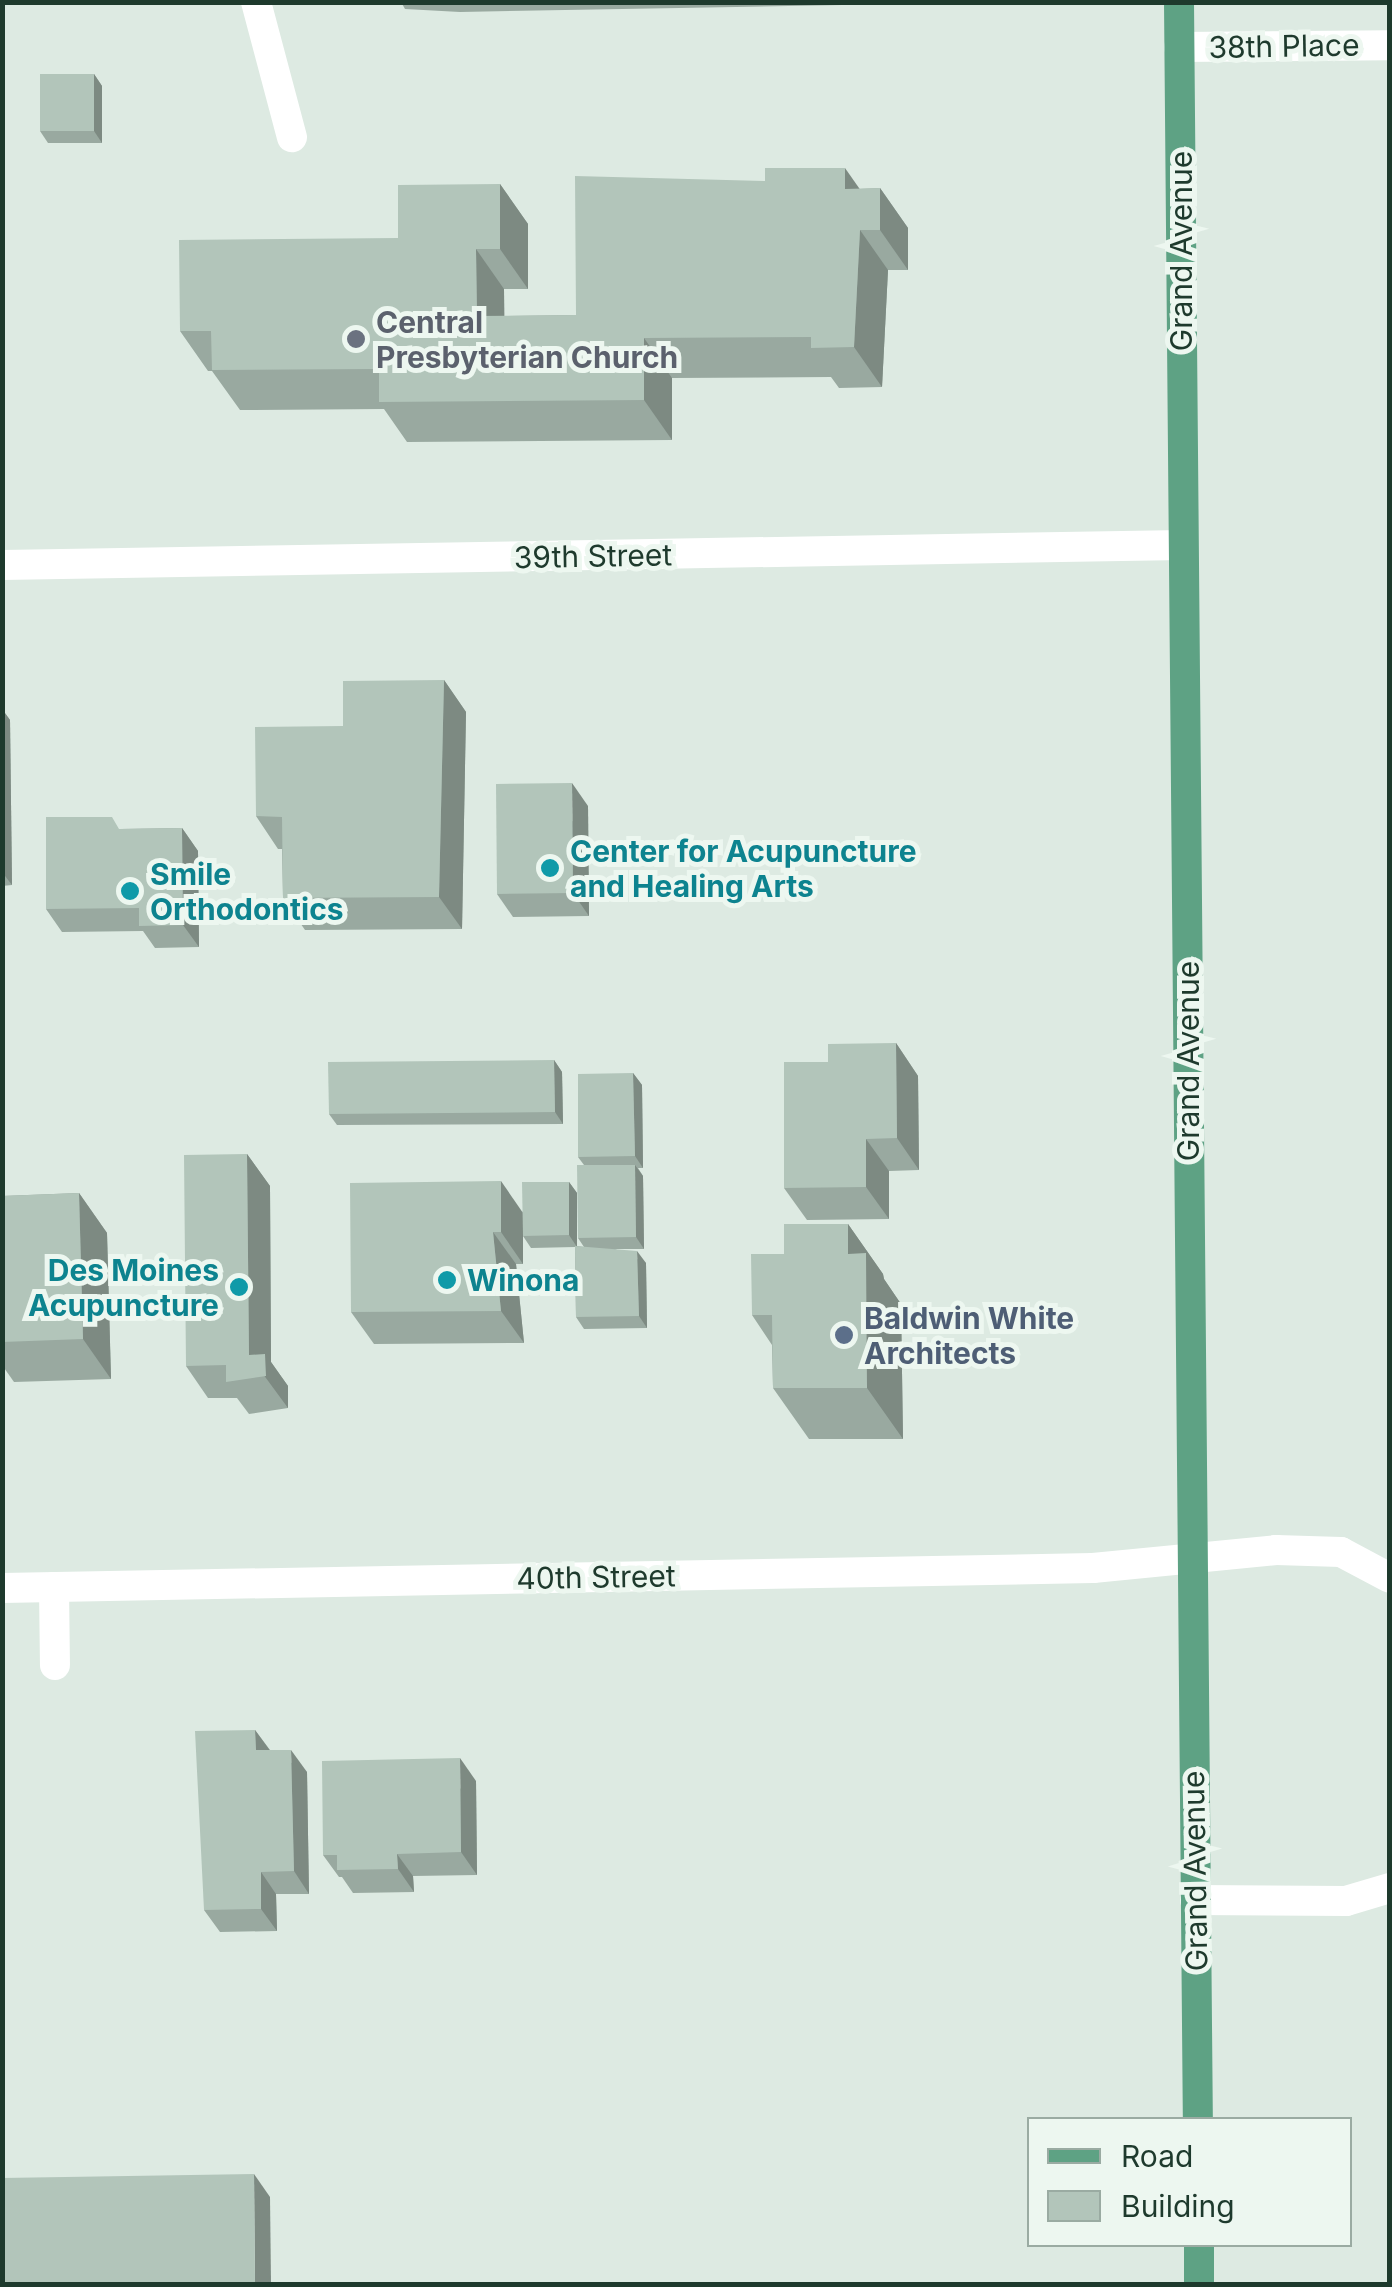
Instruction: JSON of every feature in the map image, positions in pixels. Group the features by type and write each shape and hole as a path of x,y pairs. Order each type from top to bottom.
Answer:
{"main road":[{"name":"Grand Avenue","path":"1179,2 1198,2117"},
{"path":"1198,2247 1199,2284"}],"street":[{"path":"256,2 292,137"},
{"name":"38th Place","path":"1179,47 1390,45"},
{"name":"39th Street","path":"2,565 1183,545"},
{"name":"40th Street","path":"2,1588 1390,1551"},
{"path":"1341,1552 1390,1578"},
{"path":"54,1587 55,1665"},
{"path":"1346,1901 1390,1888"},
{"path":"1195,1900 1390,1900"}],"building":[{"path":"40,74 94,74 94,131 40,131"},
{"name":"Central Presbyterian Church","path":"765,168 845,168 845,189 880,188 880,230 860,230 854,347 811,348 811,337 644,338 644,400 379,402 379,369 212,370 211,331 180,331 179,240 398,238 398,185 500,184 500,249 476,249 477,316 576,315 575,176 765,181"},
{"path":"444,680 439,897 283,898 282,817 256,816 255,727 343,726 343,681"},
{"name":"Center for Acupuncture and Healing Arts","path":"572,783 573,893 497,894 496,784"},
{"name":"Smile Orthodontics","path":"46,817 112,817 119,829 182,828 183,925 139,926 139,908 46,909"},
{"path":"896,1043 897,1138 866,1139 866,1187 784,1188 784,1062 828,1062 828,1044"},
{"path":"554,1060 555,1112 329,1114 328,1062"},
{"path":"633,1073 635,1156 578,1157 578,1074"},
{"path":"247,1154 249,1355 265,1354 266,1376 226,1382 226,1365 186,1366 184,1155"},
{"path":"577,1165 635,1165 636,1237 578,1238"},
{"name":"Winona","path":"501,1181 501,1232 493,1232 501,1311 351,1312 350,1183"},
{"path":"522,1182 569,1182 569,1235 523,1236"},
{"path":"79,1193 83,1339 2,1342 2,1196"},
{"path":"784,1224 848,1224 848,1254 866,1253 867,1388 773,1388 772,1315 752,1315 751,1254 784,1254"},
{"path":"575,1246 637,1251 639,1316 576,1317"},
{"path":"255,1730 256,1750 291,1750 294,1871 261,1872 261,1909 204,1910 195,1731"},
{"path":"460,1758 461,1852 397,1854 398,1869 337,1870 337,1855 323,1855 322,1761"},
{"path":"254,2174 255,2284 2,2284 2,2178"}],"place":[{"name":"Central Presbyterian Church","path":"356,339"},
{"name":"Center for Acupuncture and Healing Arts","path":"550,868"},
{"name":"Smile Orthodontics","path":"130,891"},
{"name":"Winona","path":"447,1280"},
{"name":"Des Moines Acupuncture","path":"239,1287"},
{"name":"Baldwin White Architects","path":"844,1335"}]}
